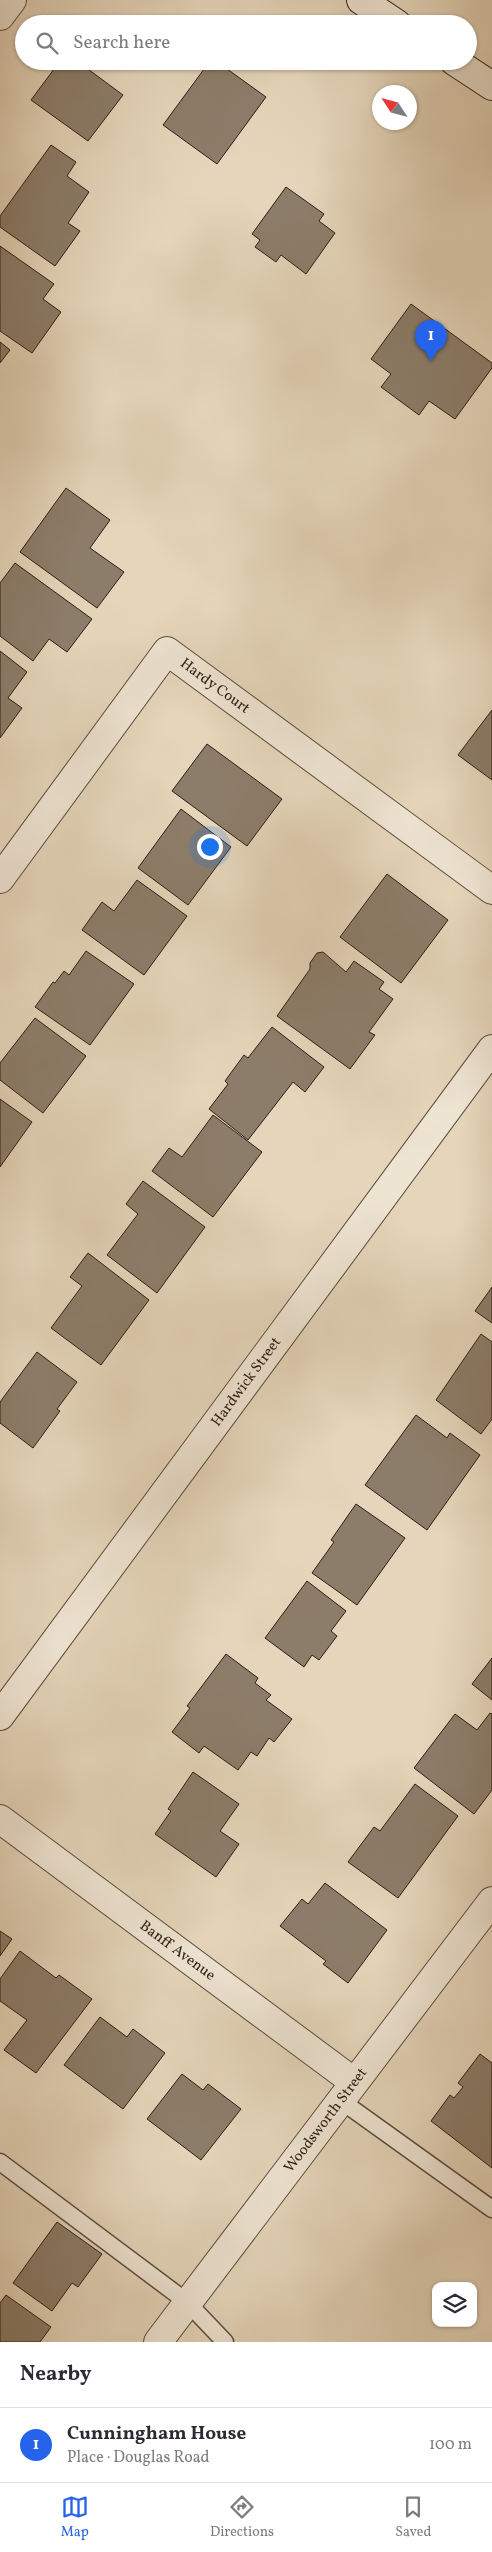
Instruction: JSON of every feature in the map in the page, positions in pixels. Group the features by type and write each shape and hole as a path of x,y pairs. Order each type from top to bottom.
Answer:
{"street":[{"path":"0,16 12,0"},
{"path":"361,0 384,15"},
{"path":"468,70 492,86"},
{"name":"Hardy Court","path":"0,879 168,651 492,890"},
{"name":"Hardwick Street","path":"0,1716 492,1048"},
{"name":"Banff Avenue","path":"0,1819 347,2091"},
{"name":"Woodsworth Street","path":"158,2342 492,1900"}],"lane":[{"path":"347,2091 492,2209"},
{"path":"0,2162 187,2302 225,2342"}],"building":[{"path":"53,70 89,70 123,95 88,141 31,100"},
{"path":"203,70 228,70 266,97 217,164 163,125"},
{"path":"51,145 76,162 67,176 89,192 68,223 80,231 55,266 0,227 0,216"},
{"path":"286,187 324,214 319,221 335,233 306,274 281,255 276,262 255,247 260,240 252,234"},
{"path":"0,246 54,284 43,299 61,312 32,353 0,331"},
{"path":"411,304 492,363 492,368 455,419 429,401 419,415 381,387 391,374 371,359"},
{"path":"0,342 10,350 0,363"},
{"path":"66,488 110,520 90,548 124,572 97,608 20,552"},
{"path":"15,563 92,619 67,652 49,639 33,661 0,636 0,583"},
{"path":"0,651 27,672 8,698 22,708 0,738"},
{"path":"492,710 492,780 458,755"},
{"path":"207,744 282,799 247,846 172,791"},
{"path":"181,809 231,847 188,905 138,868"},
{"path":"387,874 448,920 401,983 340,937"},
{"path":"137,880 187,916 144,975 82,930 102,902 114,911"},
{"path":"86,951 134,984 90,1045 35,1007 53,982 55,983 64,971 69,975"},
{"path":"323,952 346,972 354,961 384,982 379,989 393,999 369,1032 375,1035 350,1069 277,1016 310,969 310,963 317,953"},
{"path":"35,1018 86,1056 43,1113 0,1080 0,1063"},
{"path":"272,1027 324,1067 305,1092 293,1082 248,1140 209,1109 228,1084 225,1081 244,1055 248,1058"},
{"path":"0,1099 32,1122 0,1167"},
{"path":"213,1115 262,1152 213,1217 152,1171 169,1148 182,1157"},
{"path":"143,1181 205,1227 157,1293 107,1255 138,1214 126,1204"},
{"path":"88,1253 149,1300 101,1365 51,1328 82,1286 70,1277"},
{"path":"492,1287 492,1323 475,1311"},
{"path":"481,1334 492,1342 492,1419 481,1434 436,1400"},
{"path":"37,1352 77,1382 57,1409 60,1411 33,1448 0,1423 0,1402"},
{"path":"416,1415 447,1438 450,1433 480,1455 427,1530 365,1485"},
{"path":"356,1504 405,1538 357,1605 312,1573 334,1542 331,1540"},
{"path":"307,1581 346,1611 331,1631 337,1636 319,1660 312,1655 304,1667 265,1638"},
{"path":"226,1654 258,1678 255,1683 271,1695 266,1700 292,1719 274,1742 269,1738 257,1756 251,1752 238,1770 204,1746 199,1753 172,1732 190,1708 187,1706"},
{"path":"492,1658 492,1700 472,1684"},
{"path":"490,1713 492,1714 492,1790 474,1814 414,1768 455,1714 477,1730"},
{"path":"193,1772 239,1804 220,1831 239,1844 216,1877 155,1834 171,1811 168,1809"},
{"path":"415,1784 458,1816 398,1898 348,1862 374,1827 380,1831"},
{"path":"325,1883 387,1930 348,1983 323,1964 326,1961 280,1926 302,1899 308,1904"},
{"path":"0,1931 12,1939 0,1956"},
{"path":"20,1951 56,1978 59,1975 92,1999 36,2073 4,2050 27,2020 0,2001 0,1979"},
{"path":"100,2017 127,2037 133,2029 165,2053 123,2109 64,2065"},
{"path":"480,2054 492,2063 492,2168 431,2121 450,2095 454,2098 463,2087 458,2083"},
{"path":"182,2074 203,2090 208,2084 241,2109 201,2160 147,2119"},
{"path":"57,2222 102,2254 78,2287 72,2283 52,2311 13,2283"},
{"path":"6,2295 51,2327 40,2342 0,2342 0,2303"}],"place":[{"name":"Cunningham House","path":"431,361"}]}
